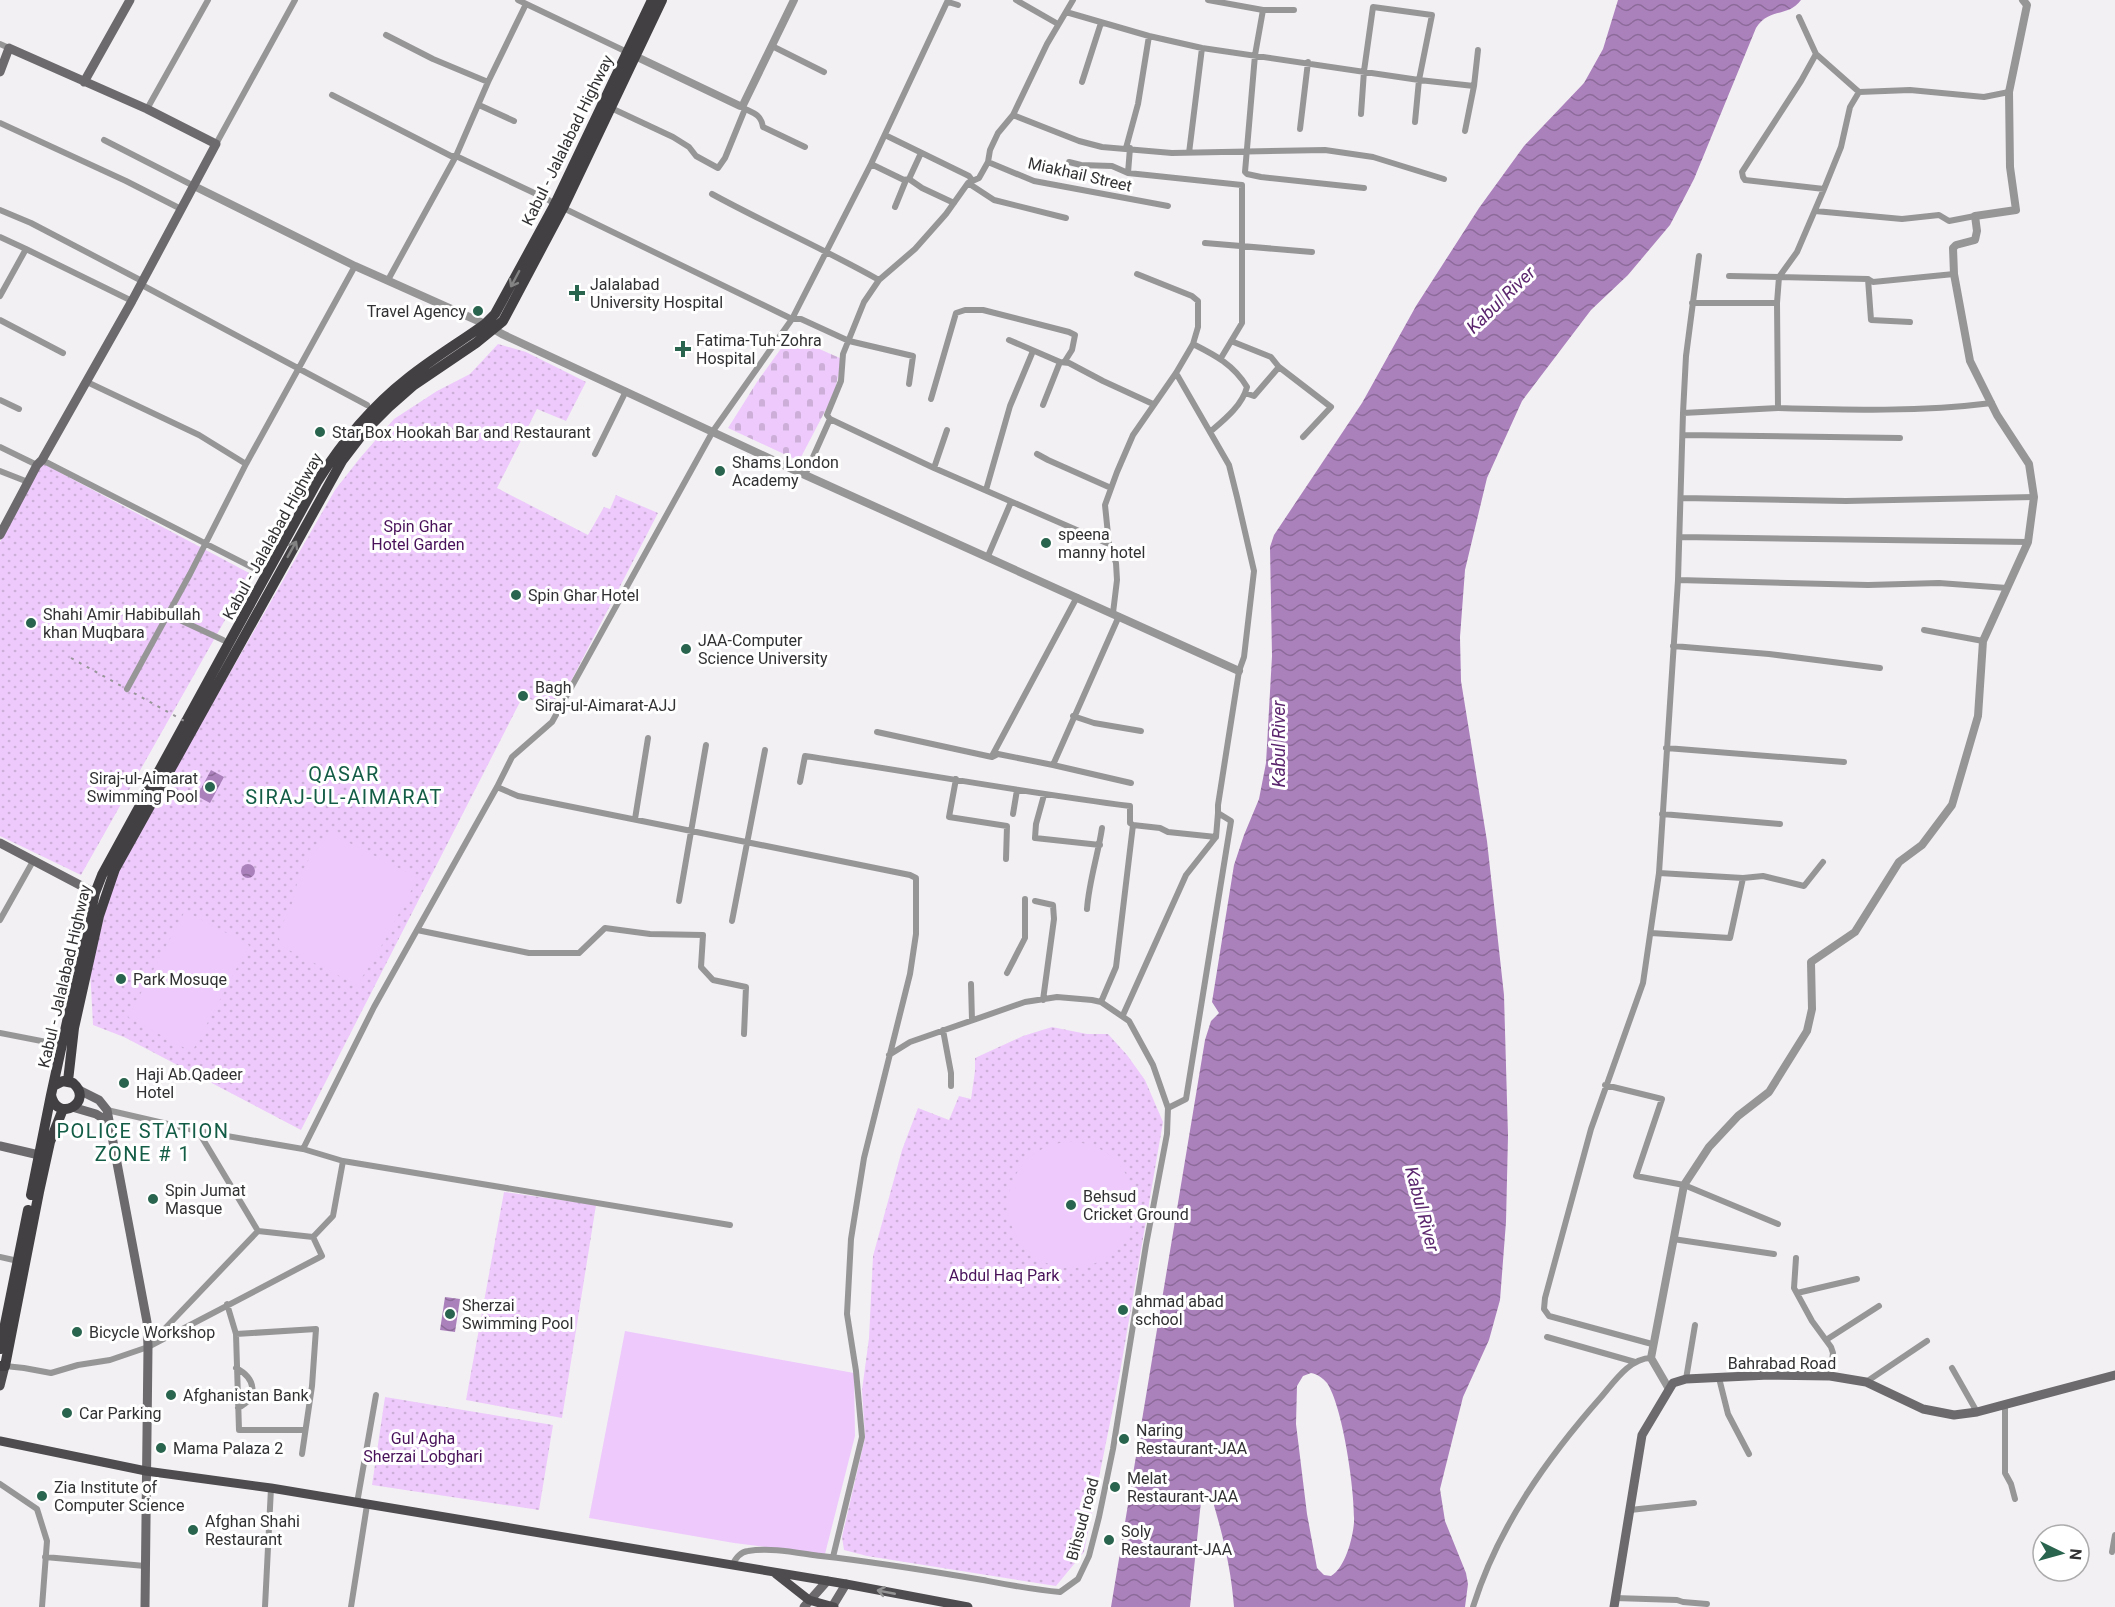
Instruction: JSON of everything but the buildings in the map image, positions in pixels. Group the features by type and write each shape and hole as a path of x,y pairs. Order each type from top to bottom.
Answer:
{"highway":[{"name":"Kabul - Jalalabad Highway","path":"559,206 611,108 652,0"},
{"name":"Kabul - Jalalabad Highway","path":"0,1349 62,1045 95,893 102,875 271,577 342,461 365,430 414,385 510,309 631,54 662,0"},
{"name":"Kabul - Jalalabad Highway","path":"68,1081 74,1028 108,885 271,577"},
{"path":"3,1362 50,1142 68,1108 79,1100 77,1086 68,1081 58,1082 53,1090 55,1104 68,1108"}],"main road":[{"path":"84,82 130,0"},
{"path":"0,72 4,49 147,110 216,144 132,301 0,535"},
{"path":"0,843 95,893"},
{"path":"79,1090 99,1100 107,1110 147,1322 145,1607"},
{"path":"68,1108 96,1114 109,1122"},
{"path":"0,1146 39,1155"},
{"path":"0,1386 3,1362"},
{"name":"Bahrabad Road","path":"1614,1603 1642,1435 1673,1383 1686,1379 1769,1375 1830,1376 1866,1382 1923,1409 1954,1415 1977,1412 2115,1375"},
{"path":"0,1441 146,1471 271,1488 846,1584 922,1603 968,1607"},
{"path":"774,1573 806,1603 832,1607 846,1584"},
{"path":"806,1603 827,1581"}],"street":[{"path":"147,110 208,0"},
{"path":"216,144 295,0"},
{"path":"518,0 756,113 763,127 806,147"},
{"path":"611,108 673,137 689,147 696,156 718,168 725,158 742,108 794,0"},
{"path":"1016,0 1058,24"},
{"path":"1073,0 1058,24 1013,115 998,133 990,150 988,162 979,178 970,182 915,249 879,280 864,302 843,354 841,381 827,415 830,419 934,468 1109,544"},
{"path":"1208,0 1263,10 1294,10"},
{"path":"1815,211 1902,219 1939,215 1948,220 2016,210 2010,168 2009,92 2027,5 2024,0"},
{"path":"303,1149 374,1007 512,757 552,722 713,431 792,319 871,164 948,1 958,5"},
{"path":"388,280 456,156 488,82 526,4"},
{"path":"1361,114 1364,71 1373,7 1427,13 1432,15 1419,80 1415,122"},
{"path":"1263,10 1256,55 1245,172 1364,188"},
{"path":"1066,12 1149,36 1202,48 1474,86"},
{"path":"1799,17 1816,54 1859,92 1910,90 1984,97 2009,92"},
{"path":"1082,82 1101,23"},
{"path":"386,34 433,59 488,82"},
{"path":"1128,173 1128,148 1149,36"},
{"path":"772,46 824,72"},
{"path":"1189,153 1202,48"},
{"path":"1465,130 1474,86 1478,50"},
{"path":"1816,54 1742,172 1745,180 1824,189"},
{"path":"1300,129 1308,63"},
{"path":"1778,408 1777,303 1779,277 1797,252 1815,211 1841,147 1850,107 1859,92"},
{"path":"332,95 451,156 456,156 547,199 792,319 801,319 849,340 913,356 909,384"},
{"path":"478,105 514,121"},
{"path":"1013,115 1079,141 1102,147 1172,153 1325,150 1374,157 1443,179"},
{"path":"0,123 182,209"},
{"path":"885,135 969,176 970,182 994,200 1066,218"},
{"path":"104,140 355,266 490,326 502,334 805,475 1239,671"},
{"path":"895,207 921,153"},
{"name":"Miakhail Street","path":"988,162 1034,181 1168,206"},
{"path":"1069,162 1112,166 1128,173 1242,185 1242,323 1221,358"},
{"path":"871,164 954,203"},
{"path":"712,194 769,225 831,253 879,280"},
{"path":"0,210 31,222 367,405"},
{"path":"1669,1389 1651,1358 1652,1344 1660,1314 1684,1185 1709,1147 1737,1116 1768,1092 1807,1031 1812,1008 1811,963 1855,932 1899,862 1922,845 1952,805 1978,716 1983,641 2028,542 2034,497 2029,464 1997,415 1970,360 1954,274 1954,246 1975,240 1977,231 1975,216"},
{"path":"0,237 132,301"},
{"path":"1205,243 1312,252"},
{"path":"0,296 26,249"},
{"path":"1652,1344 1549,1316 1544,1309 1545,1298 1591,1129 1643,983 1659,873 1678,580 1686,356 1699,256"},
{"path":"127,689 246,464 355,266"},
{"path":"1053,765 1116,615 1116,563 1109,544 1105,505 1133,435 1176,373 1193,344 1198,327 1198,301 1192,296 1137,274"},
{"path":"1729,276 1868,279 1873,282 1954,274"},
{"path":"1868,279 1871,320 1910,322"},
{"path":"1692,303 1777,303"},
{"path":"931,399 957,313 965,310 983,310 1075,335 1072,350 1062,362 1043,405"},
{"path":"0,320 63,353"},
{"path":"1009,340 1153,404"},
{"path":"1231,341 1271,357 1279,367 1331,407 1303,437"},
{"path":"1193,344 1221,358 1241,377 1247,387 1230,415 1210,432"},
{"path":"986,490 1010,406 1033,351"},
{"path":"1245,393 1254,396 1279,367"},
{"path":"1123,1016 1186,875 1216,837 1218,805 1239,671 1244,657 1254,571 1229,465 1176,373"},
{"path":"87,382 199,435 246,464"},
{"path":"595,454 626,391"},
{"path":"0,400 19,409"},
{"path":"1683,413 1778,408 1956,408 1992,403"},
{"path":"805,475 830,419"},
{"path":"934,468 947,430"},
{"path":"1684,435 1900,438"},
{"path":"0,447 40,462 271,577"},
{"path":"1037,454 1111,488"},
{"path":"0,471 28,482"},
{"path":"1682,498 1846,501 2034,497"},
{"path":"988,556 1011,502"},
{"path":"1680,537 2028,542"},
{"path":"1678,580 1868,585 1939,583 2007,588"},
{"path":"992,757 1077,597"},
{"path":"167,614 223,640"},
{"path":"1924,630 1983,641"},
{"path":"1673,646 1769,654 1880,668"},
{"path":"1073,716 1094,723 1141,731"},
{"path":"878,732 992,757 998,754 1053,765 1131,783"},
{"path":"635,819 648,738"},
{"path":"679,901 706,745"},
{"path":"1666,748 1844,762"},
{"path":"732,921 765,750"},
{"path":"800,782 805,756 1044,795 1130,806 1130,824 1133,825 1116,967 1101,1002"},
{"path":"956,779 949,817 1007,826 1006,859"},
{"path":"497,787 518,796 916,878 916,934 910,974 864,1158 851,1239 848,1314 862,1437 833,1557"},
{"path":"1013,814 1017,789"},
{"path":"1044,795 1036,824 1035,838 1100,844"},
{"path":"889,1055 910,1042 1025,1002 1057,997 1101,1002 1129,1021 1153,1065 1168,1108 1186,1099 1231,821 1218,813"},
{"path":"1662,814 1780,824"},
{"path":"1133,825 1160,828 1168,832 1216,837"},
{"path":"1087,909 1089,884 1102,828"},
{"path":"0,920 32,861"},
{"path":"1659,873 1743,878 1763,876 1804,886 1822,862"},
{"path":"1650,933 1730,939 1743,878"},
{"path":"1008,973 1025,938 1025,899"},
{"path":"1035,901 1053,905 1054,919 1043,1000"},
{"path":"417,930 530,953 579,953 605,928 650,934 703,935 701,967 713,980 746,987 744,1034"},
{"path":"971,984 972,1020"},
{"path":"943,1030 951,1073 951,1086"},
{"path":"0,1033 62,1045"},
{"path":"1605,1085 1662,1099 1636,1176 1684,1185 1778,1224"},
{"name":"Bihsud road","path":"731,1566 740,1554 747,1551 771,1551 833,1557 1060,1592 1078,1579 1089,1556 1113,1449 1146,1245 1167,1134 1168,1108"},
{"path":"107,1110 198,1131 303,1149 343,1161 730,1225"},
{"path":"198,1131 258,1231"},
{"path":"312,1237 333,1216 343,1161"},
{"path":"148,1347 258,1231"},
{"path":"258,1231 312,1237"},
{"path":"3,1362 51,1373 78,1365 110,1360 148,1347 226,1304 322,1256 312,1237"},
{"path":"1673,1239 1774,1254"},
{"path":"0,1257 18,1261"},
{"path":"1796,1258 1794,1288 1831,1347 1833,1353 1830,1376"},
{"path":"1797,1293 1857,1279"},
{"path":"226,1304 236,1334 239,1430 305,1430"},
{"path":"1826,1340 1879,1306"},
{"path":"1686,1379 1695,1325"},
{"path":"236,1334 316,1329 312,1386 302,1454"},
{"path":"1547,1337 1635,1362"},
{"path":"1866,1382 1927,1341"},
{"path":"1473,1607 1495,1550 1528,1490 1572,1430 1623,1373 1635,1362 1651,1358"},
{"path":"236,1368 250,1378 252,1386 249,1400 238,1408"},
{"path":"1952,1368 1977,1412"},
{"path":"1719,1378 1728,1414 1749,1454"},
{"path":"351,1607 376,1395"},
{"path":"2005,1404 2005,1473 2015,1499"},
{"path":"0,1484 37,1509 47,1541 42,1607"},
{"path":"265,1607 271,1488"},
{"path":"1630,1510 1694,1503"},
{"path":"2112,1552 2115,1535"},
{"path":"45,1557 145,1566"},
{"path":"1614,1603 1677,1600 1707,1604"}],"green space":[{"path":"790,336 842,359 834,394 799,461 728,428"},
{"name":"Spin Ghar Hotel Garden","path":"498,344 526,352 586,382 566,421 537,409 497,488 588,535 604,507 610,509 616,495 658,513 556,710 523,696 301,1130 124,1037 93,1025 90,968 100,926 121,866 335,490 394,419 437,391 470,374"},
{"path":"42,463 251,574 81,875 0,836 0,542"},
{"path":"330,833 418,878 377,954 357,985 281,946 278,934 293,901 298,879 309,859"},
{"path":"185,911 249,945 192,1052 128,1017"},
{"name":"Abdul Haq Park","path":"1052,1027 1087,1034 1108,1034 1145,1080 1163,1122 1119,1378 1084,1552 1056,1586 867,1556 844,1550 842,1537 865,1438 862,1390 869,1338 873,1256 902,1150 918,1108 949,1120 959,1096 971,1099 975,1058 1023,1036"},
{"name":"Behsud Cricket Ground","path":"1071,1142 1095,1147 1116,1160 1129,1181 1134,1205 1129,1229 1116,1250 1095,1263 1071,1268 1047,1263 1026,1250 1013,1229 1008,1205 1013,1181 1026,1160 1047,1147"},
{"path":"504,1192 596,1205 562,1418 466,1400"},
{"path":"625,1331 854,1373 855,1436 825,1554 734,1543 589,1518"},
{"name":"Gul Agha Sherzai Lobghari","path":"385,1397 553,1425 539,1510 372,1485"}],"water":[{"name":"Kabul River","path":"1618,0 1801,0 1790,9 1767,17 1756,28 1694,179 1670,225 1628,275 1591,310 1522,401 1487,478 1465,570 1460,637 1461,681 1487,841 1504,995 1508,1136 1506,1222 1500,1300 1489,1340 1463,1397 1440,1489 1445,1521 1466,1573 1468,1584 1465,1607 1234,1607 1231,1578 1222,1535 1210,1492 1205,1489 1202,1492 1190,1607 1111,1607 1205,1040 1211,1021 1219,1013 1212,1002 1234,865 1259,799 1266,763 1272,656 1270,547 1274,535 1362,403 1416,306 1479,208 1524,146 1584,83 1603,49","holes":["1311,1373 1320,1376 1327,1383 1333,1395 1347,1450 1354,1508 1350,1544 1344,1560 1331,1576 1324,1575 1317,1568 1307,1514 1296,1424 1297,1386 1303,1376"]},
{"name":"Siraj-ul-Aimarat Swimming Pool","path":"211,770 224,777 210,803 197,796"},
{"path":"248,864 253,866 255,871 253,876 248,878 243,876 241,871 243,866"},
{"name":"Sherzai Swimming Pool","path":"445,1297 460,1299 455,1332 440,1330"}],"railway":[{"path":"71,658 186,722"}],"place":[{"name":"Jalalabad University Hospital","path":"577,293"},
{"name":"Travel Agency","path":"478,311"},
{"name":"Fatima-Tuh-Zohra Hospital","path":"683,349"},
{"name":"Star Box Hookah Bar and Restaurant","path":"320,432"},
{"name":"Shams London Academy","path":"720,471"},
{"name":"speena manny hotel","path":"1046,543"},
{"name":"Spin Ghar Hotel","path":"516,595"},
{"name":"Shahi Amir Habibullah khan Muqbara","path":"31,623"},
{"name":"JAA-Computer Science University","path":"686,649"},
{"name":"Bagh Siraj-ul-Aimarat-AJJ","path":"523,696"},
{"name":"Siraj-ul-Aimarat Swimming Pool","path":"210,787"},
{"name":"Park Mosuqe","path":"121,979"},
{"name":"Haji Ab.Qadeer Hotel","path":"124,1083"},
{"name":"Spin Jumat Masque","path":"153,1199"},
{"name":"Behsud Cricket Ground","path":"1071,1205"},
{"name":"ahmad abad school","path":"1123,1310"},
{"name":"Sherzai Swimming Pool","path":"450,1314"},
{"name":"Bicycle Workshop","path":"77,1332"},
{"name":"Afghanistan Bank","path":"171,1395"},
{"name":"Car Parking","path":"67,1413"},
{"name":"Naring Restaurant-JAA","path":"1124,1439"},
{"name":"Mama Palaza 2","path":"161,1448"},
{"name":"Melat Restaurant-JAA","path":"1115,1487"},
{"name":"Zia Institute of Computer Science","path":"42,1496"},
{"name":"Afghan Shahi Restaurant","path":"193,1530"},
{"name":"Soly Restaurant-JAA","path":"1109,1540"}],"district":[{"name":"QASAR SIRAJ-UL-AIMARAT","path":"344,786"},
{"name":"POLICE STATION ZONE # 1","path":"143,1142"}]}
